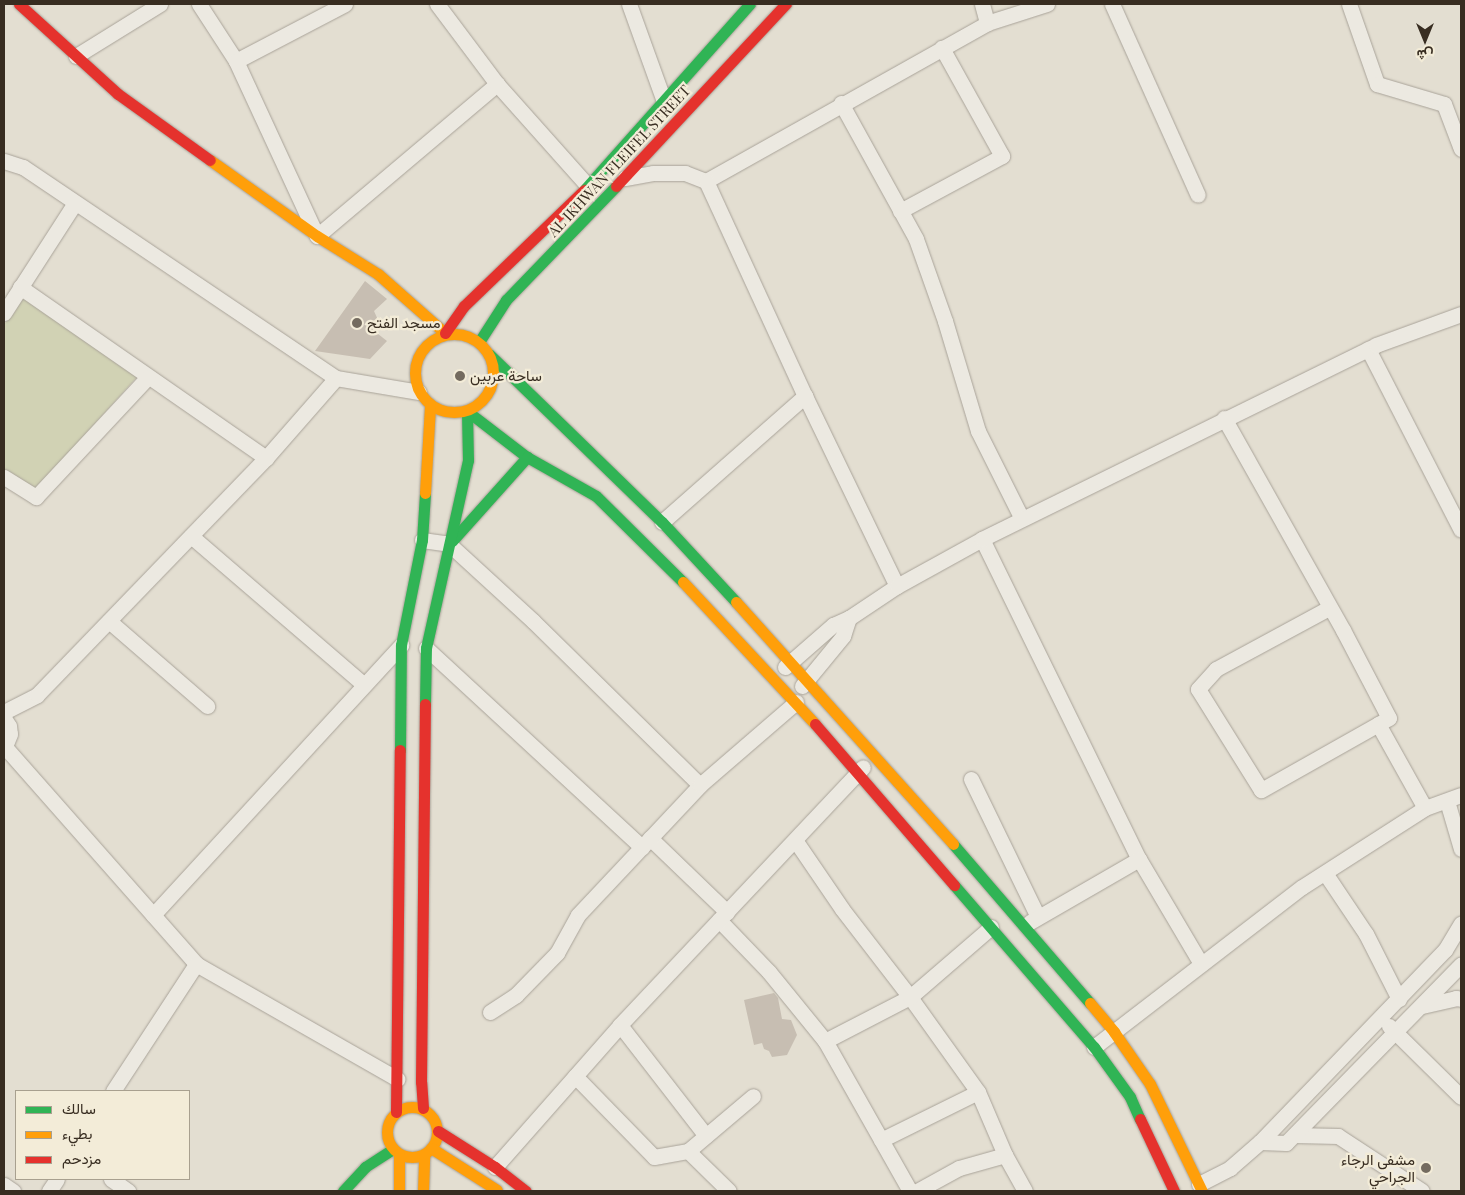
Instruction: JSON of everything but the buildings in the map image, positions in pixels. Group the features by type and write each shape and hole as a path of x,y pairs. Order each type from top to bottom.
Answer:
{"main road":[{"path":"20,4 118,94 317,236 378,274 445,333"},
{"name":"AL IKHWAN FLEIFEL STREET","path":"445,333 464,306 588,186 750,4"},
{"name":"AL IKHWAN FLEIFEL STREET","path":"479,342 506,300 624,178 786,4"},
{"path":"489,354 494,370 492,385 485,399 467,411 454,413 441,411 430,405 419,392 414,377 416,362 422,350 433,340 445,333 462,334 479,342 489,354 662,522 791,661 1024,925 1114,1032 1150,1084 1200,1188"},
{"path":"399,1191 396,1152 389,1142 387,1126 396,1112 398,1079 400,645 422,540 430,405"},
{"path":"467,411 527,457 596,496 683,582 793,699 1094,1047 1130,1097 1174,1191"},
{"path":"423,1108 421,1082 426,648 468,460 467,411"},
{"path":"449,544 527,457"},
{"path":"396,1112 414,1106 423,1108 430,1114 438,1131 495,1168 526,1191"},
{"path":"423,1191 428,1151 436,1140 438,1131"},
{"path":"343,1191 365,1168 396,1152 415,1157 428,1151"},
{"path":"428,1151 499,1191"}],"street":[{"path":"76,56 160,4"},
{"path":"199,4 236,61 317,236 497,84"},
{"path":"236,61 345,4"},
{"path":"437,4 497,84 588,186"},
{"path":"629,4 664,101"},
{"path":"982,4 987,23"},
{"path":"706,181 841,103 987,23 1047,4"},
{"path":"1112,4 1198,195"},
{"path":"1349,4 1377,84 1444,104 1461,150"},
{"path":"900,210 1002,156 942,48"},
{"path":"841,103 919,248 945,321 978,431 1022,519"},
{"path":"4,160 23,167 336,378 419,392"},
{"path":"624,178 653,173 686,172 706,181 805,396 897,586"},
{"path":"4,313 75,203"},
{"path":"20,287 266,458"},
{"path":"772,678 833,625 849,618 897,586 982,539 1224,418 1368,349 1461,314"},
{"path":"1368,349 1461,530"},
{"path":"4,477 36,497 148,377"},
{"path":"4,712 37,695 266,458 336,378"},
{"path":"662,522 805,396"},
{"path":"1224,418 1330,608 1389,718 1261,790 1198,689 1216,669 1330,608"},
{"path":"191,536 364,685"},
{"path":"982,539 1139,858 1201,964"},
{"path":"422,540 449,544 533,621 700,785"},
{"path":"490,1012 516,996 557,953 578,916 700,785 793,699 843,636 849,618"},
{"path":"109,621 206,706"},
{"path":"154,915 400,645"},
{"path":"426,648 646,843 723,916 825,1041 910,1191"},
{"path":"4,718 9,726 10,734 5,748 196,964 398,1079"},
{"path":"1378,724 1426,808"},
{"path":"495,1168 620,1025 874,756"},
{"path":"972,779 1038,918"},
{"path":"1094,1047 1201,964 1325,873 1426,808 1454,798 1461,849"},
{"path":"795,840 842,909 910,997 978,1092 1005,1155 1025,1191"},
{"path":"1024,925 1139,858"},
{"path":"1325,873 1366,934 1399,999"},
{"path":"1200,1188 1230,1168 1260,1142 1445,950 1461,923"},
{"path":"825,1041 910,997 991,927"},
{"path":"114,1090 196,964"},
{"path":"1260,1142 1286,1143 1461,964"},
{"path":"1422,1006 1456,998 1461,999"},
{"path":"1381,1018 1461,1097"},
{"path":"620,1025 706,1136"},
{"path":"575,1076 654,1156 688,1151 753,1096"},
{"path":"881,1140 978,1092"},
{"path":"1295,1135 1338,1136 1422,1191"},
{"path":"688,1151 729,1191"},
{"path":"917,1191 959,1168 1005,1155"},
{"path":"49,1191 56,1180"},
{"path":"112,1180 128,1191"},
{"path":"4,1185 13,1191"}],"green space":[{"path":"22,297 137,377 35,490 4,471 4,325"}],"traffic: fast":[{"path":"584,190 750,4"},
{"path":"479,342 506,300 616,186"},
{"path":"489,354 662,522 736,602"},
{"path":"467,411 527,457 596,496 683,582"},
{"path":"425,704 426,648 468,460 467,411"},
{"path":"452,541 527,457"},
{"path":"400,750 401,645 422,540 425,493"},
{"path":"953,844 1090,1003"},
{"path":"954,885 1094,1047 1130,1097 1140,1119"},
{"path":"343,1191 365,1167 393,1149"}],"traffic: slow":[{"path":"210,160 317,236 378,274 445,333"},
{"path":"446,334 462,334 476,340 487,351 493,365 493,373 493,381 487,395 476,406 462,412 446,412 432,406 421,395 415,381 415,365 421,351 432,340 446,334"},
{"path":"425,493 430,405"},
{"path":"683,582 815,724"},
{"path":"736,602 953,844"},
{"path":"1090,1003 1114,1032 1150,1084 1202,1191"},
{"path":"407,1107 417,1107 430,1114 437,1127 437,1132 437,1137 430,1150 417,1157 407,1157 398,1153 391,1146 387,1137 387,1127 391,1118 398,1111 407,1107"},
{"path":"431,1148 497,1190"},
{"path":"399,1154 399,1191"},
{"path":"423,1191 424,1154"}],"traffic: jam":[{"path":"19,4 118,94 210,160"},
{"path":"616,186 786,4"},
{"path":"445,333 464,306 584,190"},
{"path":"423,1108 421,1082 425,704"},
{"path":"815,724 954,885"},
{"path":"396,1112 400,750"},
{"path":"1140,1119 1174,1191"},
{"path":"438,1131 495,1167 526,1191"}],"place":[{"name":"مسجد الفتح","path":"357,323"},
{"name":"ساحة عربين","path":"460,376"},
{"name":"مشفى الرجاء الجراحي","path":"1426,1168"}]}
